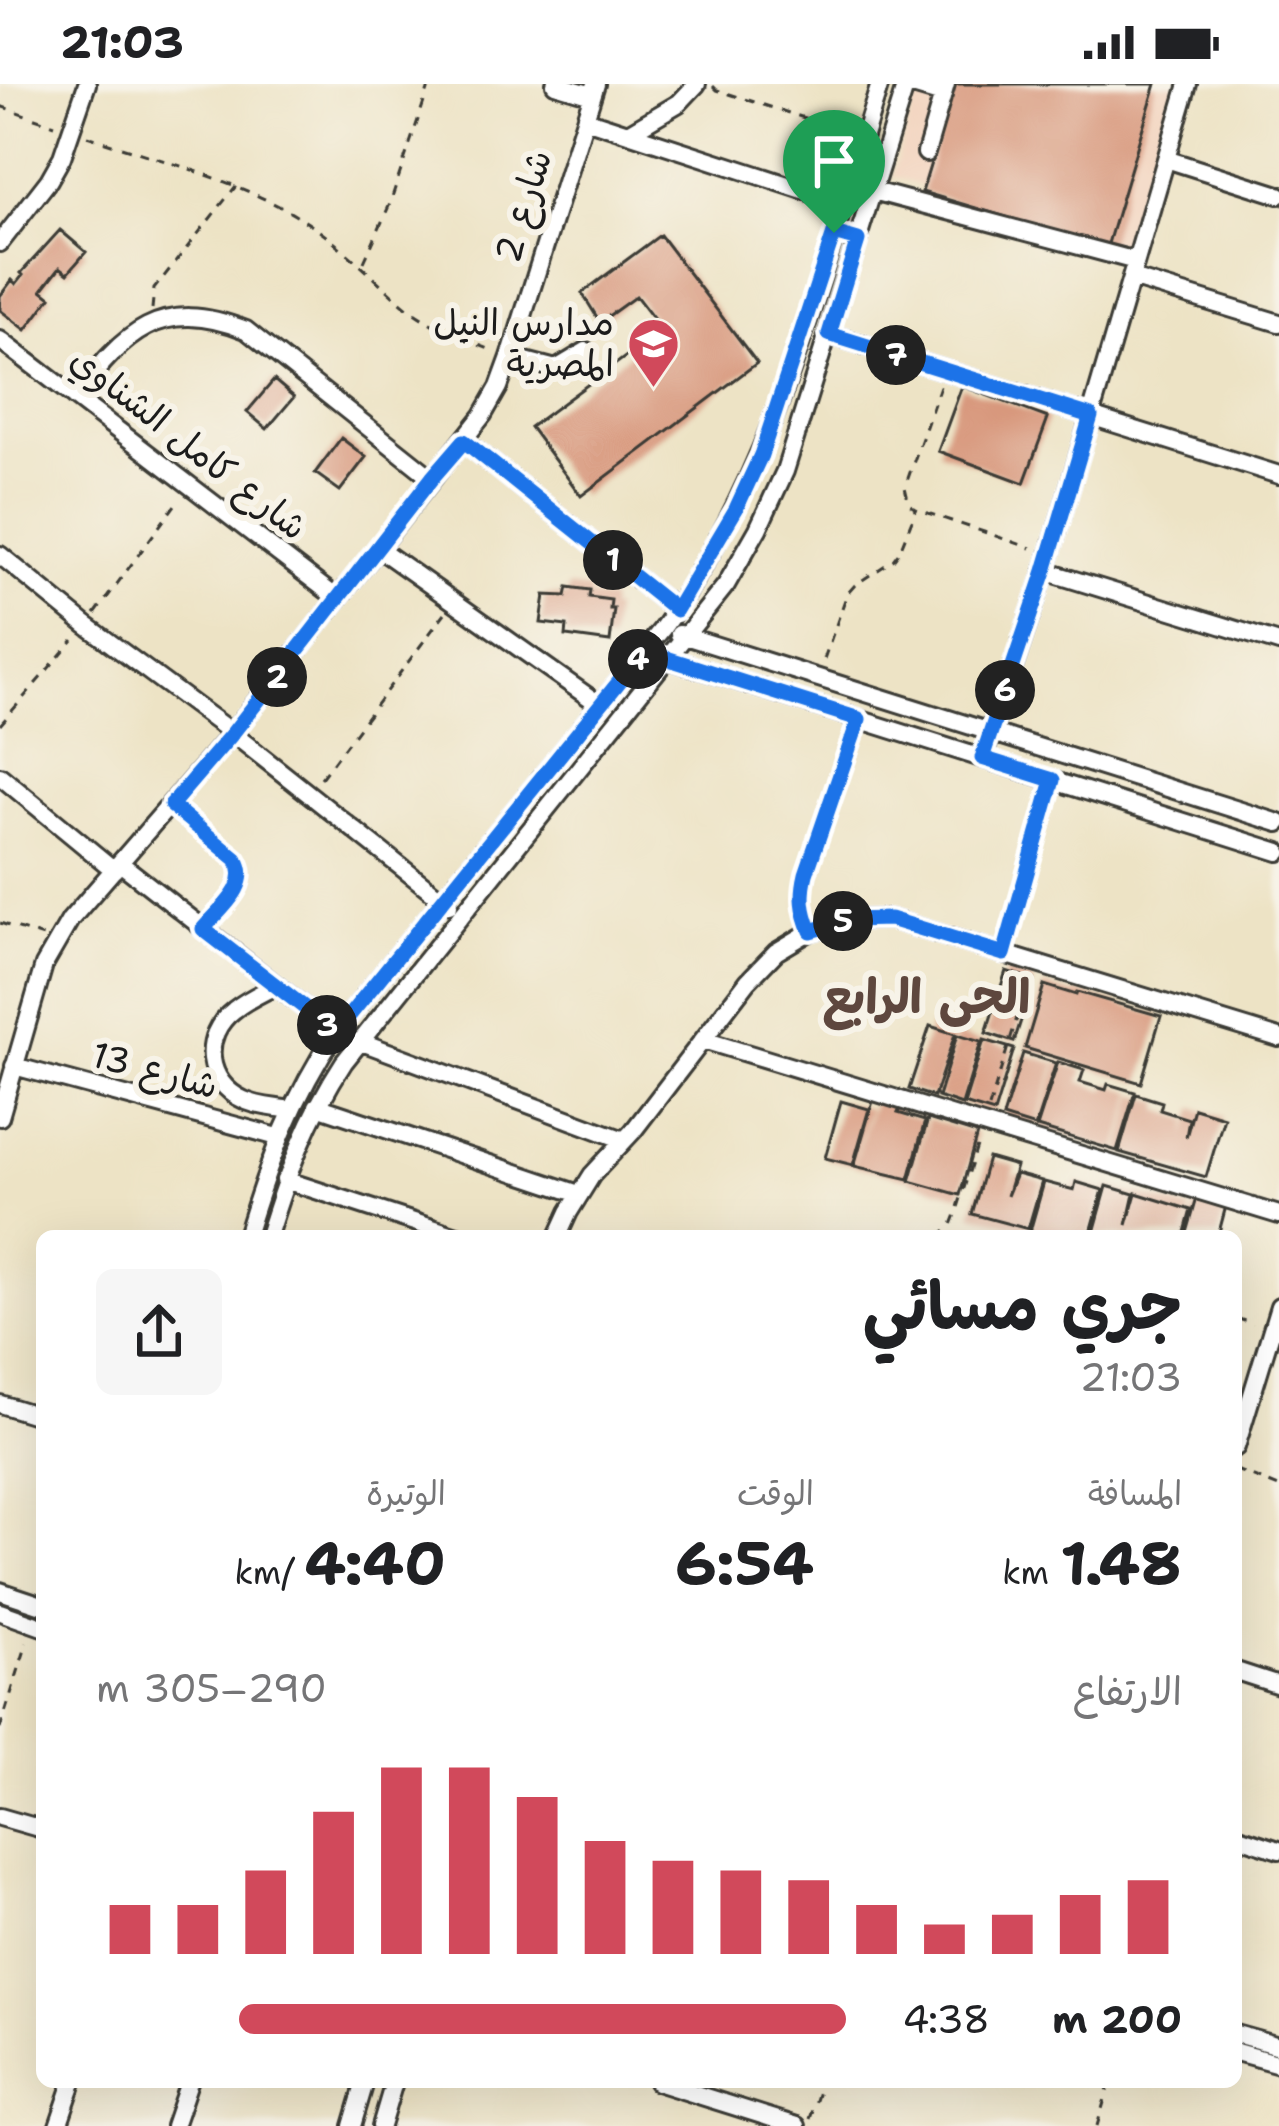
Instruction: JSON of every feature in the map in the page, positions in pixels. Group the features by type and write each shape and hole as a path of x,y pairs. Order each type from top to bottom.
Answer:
{"street":[{"path":"0,243 49,180 87,84"},
{"path":"555,84 594,90"},
{"path":"628,133 679,103 697,84"},
{"path":"248,1230 290,1110 336,1032 662,629 736,509 761,455 880,84"},
{"path":"270,1230 317,1106 359,1041 726,585 758,530 785,471 906,84 945,89 926,153"},
{"path":"982,758 1047,563 1188,84"},
{"name":"شارع 2","path":"0,1117 35,990 70,920 232,734 464,441 499,387 594,90"},
{"path":"585,119 843,203"},
{"path":"1166,159 1279,195"},
{"path":"873,190 1134,269 1279,323"},
{"path":"834,233 858,240"},
{"path":"74,397 131,334 187,316 217,319 245,330 432,478"},
{"path":"829,334 1279,475"},
{"name":"شارع كامل الشناوي","path":"0,340 338,599"},
{"path":"510,357 556,369 586,351"},
{"path":"464,441 676,610"},
{"path":"377,548 601,705"},
{"path":"0,555 462,916"},
{"path":"1047,563 1279,643"},
{"path":"662,629 1279,823"},
{"path":"644,651 1279,852"},
{"path":"0,776 336,1032"},
{"path":"566,1230 592,1174 748,981 776,952 811,931 849,920 890,919 1279,1038"},
{"path":"275,986 231,1012 214,1034 211,1062 223,1087 247,1102 290,1110"},
{"path":"703,1040 1279,1215"},
{"path":"359,1041 624,1140"},
{"name":"شارع 13","path":"14,1066 278,1138"},
{"path":"317,1106 579,1194"},
{"path":"262,1185 284,1185 437,1230"},
{"path":"1242,1430 1270,1360 1279,1306"},
{"path":"0,1404 36,1415"},
{"path":"0,1591 36,1603"},
{"path":"0,1612 36,1624"},
{"path":"1242,1673 1279,1685"},
{"path":"0,1816 36,1827"},
{"path":"1242,1838 1279,1850"},
{"path":"1242,2036 1279,2046"},
{"path":"1242,2053 1279,2064"},
{"path":"58,2126 71,2088"},
{"path":"175,2126 187,2088"},
{"path":"352,2126 366,2088"},
{"path":"380,2126 392,2088"},
{"path":"673,2088 756,2120 797,2126"}],"path":[{"path":"363,264 389,206 430,84"},
{"path":"712,84 717,90 863,137"},
{"path":"0,106 236,186 303,220 363,264 431,324 510,357"},
{"path":"157,322 154,289 236,186"},
{"path":"946,370 905,487 909,504 1047,563"},
{"path":"0,725 86,625 190,486"},
{"path":"818,678 847,593 893,560 916,509"},
{"path":"309,795 453,602"},
{"path":"811,931 803,913 806,874 859,719"},
{"path":"1004,954 1053,780"},
{"path":"171,805 241,867 239,887 203,929"},
{"path":"0,923 56,942"},
{"path":"946,1230 952,1225 1034,963"},
{"path":"1242,1320 1272,1330"},
{"path":"1242,1472 1279,1486"},
{"path":"0,1729 36,1630"},
{"path":"808,2126 820,2088"},
{"path":"1097,2126 1108,2088"}],"shaded area":[{"path":"920,84 1178,84 1129,254 892,176"}],"building":[{"path":"955,84 1156,84 1107,247 922,192"},
{"path":"60,230 86,252 68,273 60,267 42,290 51,297 26,330 0,310 0,296 12,280 16,284"},
{"name":"مدارس النيل المصرية","path":"660,235 757,363 581,496 530,427 662,330 636,296 600,322 582,293"},
{"path":"274,380 294,397 267,429 247,412"},
{"path":"962,386 1048,418 1024,483 938,451"},
{"path":"341,438 366,457 340,491 315,473"},
{"path":"568,587 611,600 610,642 566,636 567,626 541,623 545,595 566,596"},
{"path":"1006,971 1034,980 1014,1042 986,1033"},
{"path":"1044,985 1161,1016 1141,1083 1025,1048"},
{"path":"930,1026 955,1034 934,1097 909,1089"},
{"path":"957,1035 981,1042 962,1105 938,1097"},
{"path":"984,1040 1014,1049 994,1113 964,1104"},
{"path":"1023,1053 1056,1063 1035,1127 1003,1117"},
{"path":"1058,1062 1084,1070 1080,1082 1135,1092 1117,1151 1037,1127"},
{"path":"1136,1094 1162,1102 1160,1110 1189,1119 1186,1137 1194,1108 1224,1117 1206,1177 1119,1152"},
{"path":"841,1101 869,1109 853,1165 825,1158"},
{"path":"873,1101 925,1121 909,1179 854,1166"},
{"path":"928,1119 977,1134 960,1195 910,1181"},
{"path":"988,1158 1016,1166 1007,1196 1016,1174 1042,1181 1028,1229 972,1214"},
{"path":"1044,1182 1074,1190 1076,1182 1103,1190 1092,1230 1030,1230"},
{"path":"1107,1186 1134,1194 1127,1225 1136,1193 1191,1210 1186,1230 1095,1230"},
{"path":"1197,1198 1226,1206 1220,1230 1188,1230"}],"place":[{"name":"مدارس النيل المصرية","path":"653,389"}],"district":[{"name":"الحى الرابع","path":"926,996"}],"route":[{"path":"834,233 858,240 829,334 1091,416 982,758 1053,780 1004,954 890,919 849,920 811,931 803,913 806,874 859,719 644,651 336,1032 203,929 239,887 241,867 171,805 464,441 676,610 708,561 761,455 834,233"}]}
